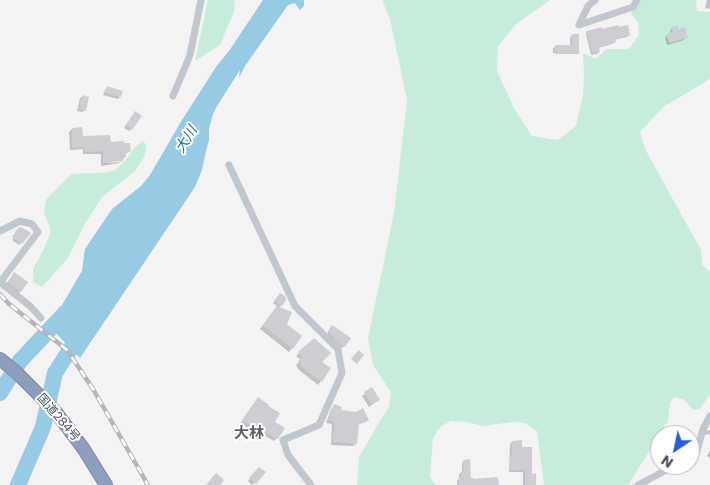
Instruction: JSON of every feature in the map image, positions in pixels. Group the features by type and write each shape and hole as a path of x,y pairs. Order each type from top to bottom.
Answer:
{"highway":[{"name":"国道284号","path":"0,359 16,372 54,411 83,448 106,485"}],"street":[{"path":"173,96 190,55 201,0"},
{"path":"595,0 588,6 579,25 633,6 637,0"},
{"path":"229,165 295,306 338,349 342,374 319,425 283,440 288,455 310,485"},
{"path":"0,231 20,222 32,224 38,232 4,276 1,284 30,306 41,318"},
{"path":"700,440 710,416"},
{"path":"638,485 657,475"}],"lane":[{"path":"702,433 710,432"}],"green space":[{"path":"208,0 234,0 235,9 220,45 195,61"},
{"path":"382,0 550,0 516,24 498,46 497,71 515,110 532,136 558,140 576,126 583,95 583,53 596,59 606,49 629,49 639,35 638,22 631,14 638,0 696,0 697,11 710,12 710,79 663,107 640,132 645,149 701,250 702,265 710,272 710,394 700,409 693,410 683,399 674,397 670,403 668,421 666,425 650,425 650,450 628,485 544,485 537,431 525,423 513,422 482,426 467,422 451,421 441,426 433,438 430,477 435,485 357,485 359,457 389,407 391,392 373,365 368,338 394,213 407,100 390,19"},
{"path":"143,141 147,146 144,157 135,171 102,197 85,224 68,258 42,287 33,282 33,269 51,231 44,212 46,200 71,174 114,171 125,161 135,147"}],"water":[{"path":"263,0 304,0 304,6 300,10 295,3 288,5 245,66 239,78 240,70 217,106 209,129 209,140 202,170 195,187 80,358 45,322 51,321 59,310 82,271 85,249 112,209 141,186 150,175 216,67"}],"building":[{"path":"619,25 619,27 628,25 630,35 615,39 616,42 599,47 600,52 593,54 586,31"},
{"path":"678,25 679,29 685,27 688,38 669,43 666,34 672,32 671,27"},
{"path":"572,34 579,34 579,54 555,54 555,45 572,45"},
{"path":"107,86 123,91 121,97 105,93"},
{"path":"82,95 89,97 86,111 79,109"},
{"path":"135,111 142,116 132,130 126,125"},
{"path":"82,127 83,136 110,135 111,142 124,141 123,143 130,143 131,151 126,151 126,157 123,157 123,161 103,163 103,151 85,152 85,147 72,148 72,128"},
{"path":"21,227 31,233 22,244 13,238 18,228"},
{"path":"14,272 28,282 21,292 8,282"},
{"path":"280,293 285,296 286,300 282,306 274,301"},
{"path":"277,306 292,312 287,324 302,336 293,349 263,325"},
{"path":"332,325 351,338 345,347 328,331"},
{"path":"314,338 331,353 322,362 331,368 322,382 301,366 298,361 303,357 298,352"},
{"path":"359,350 364,355 357,364 351,359"},
{"path":"372,387 380,400 371,405 364,392"},
{"path":"258,397 280,413 275,422 285,428 278,439 242,420"},
{"path":"334,404 342,407 341,410 356,412 363,408 369,420 359,423 357,444 333,442 334,421 328,420"},
{"path":"522,440 522,447 532,447 532,474 536,473 536,485 525,485 525,470 510,470 512,441"},
{"path":"470,459 471,478 498,477 499,485 459,485 461,471 464,471 463,460"},
{"path":"259,467 266,472 256,484 249,478"},
{"path":"216,473 224,480 220,485 206,485"}],"waterway":[{"name":"大川","path":"0,393 20,361 66,312"},
{"name":"大川","path":"18,485 43,427 55,373 82,331"}],"railway":[{"path":"0,294 9,304 67,350 93,389 148,485"}],"district":[{"name":"大林","path":"249,434"}]}
